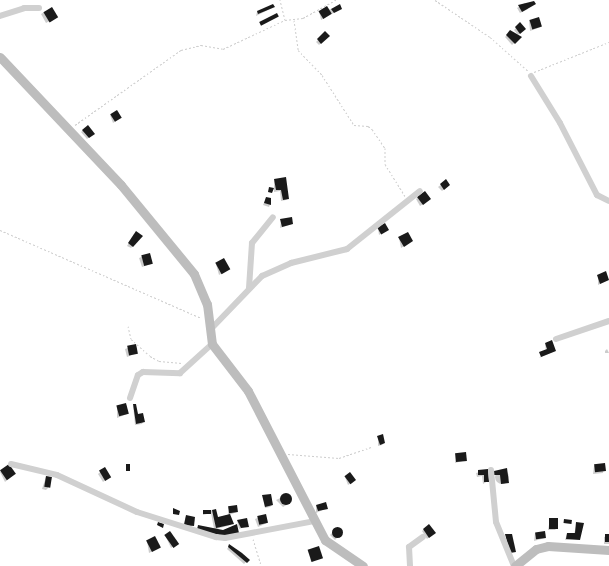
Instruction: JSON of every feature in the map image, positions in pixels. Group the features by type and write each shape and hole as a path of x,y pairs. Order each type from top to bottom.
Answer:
{"street":[{"path":"0,16 20,9 39,8"},
{"path":"0,57 70,129 194,274 207,304 212,344 248,391 325,540 363,566"},
{"path":"531,76 560,122 597,195 609,201"},
{"path":"209,326 249,288 277,268 347,249 408,199 420,191"},
{"path":"249,288 252,243 273,217"},
{"path":"556,339 609,321"},
{"path":"130,398 133,384 143,372 180,373 192,364 212,344"},
{"path":"11,464 57,475 116,504 182,528 225,538 315,521"},
{"path":"491,470 496,522 515,566 536,549 548,546 609,550"},
{"path":"410,566 409,547 423,537"}],"path":[{"path":"280,0 285,20"},
{"path":"70,129 182,50 201,45 223,49 285,20 294,20 336,0"},
{"path":"435,0 490,37 516,58 531,76 536,69 609,42"},
{"path":"294,20 298,50 322,75 354,125 368,126 372,129 385,148 385,164 408,199"},
{"path":"0,230 209,326"},
{"path":"128,326 131,339 159,361 192,364"},
{"path":"283,458 296,453 339,458 370,447"},
{"path":"251,533 261,566"}],"building":[{"path":"534,1 536,4 522,12 518,5"},
{"path":"273,4 275,7 258,14 257,11"},
{"path":"340,4 342,9 334,13 331,9"},
{"path":"327,6 332,14 323,19 319,11"},
{"path":"52,7 58,17 50,22 43,12"},
{"path":"277,13 279,17 261,26 259,22"},
{"path":"539,17 542,27 532,29 529,20"},
{"path":"520,22 526,29 520,34 515,27"},
{"path":"510,30 522,37 515,44 506,35"},
{"path":"325,31 330,36 321,44 317,39"},
{"path":"117,110 122,118 115,122 110,114"},
{"path":"88,125 95,134 89,138 82,130"},
{"path":"286,177 289,199 283,200 281,190 276,190 274,179"},
{"path":"446,179 450,185 444,190 440,184"},
{"path":"269,187 274,188 272,193 268,192"},
{"path":"425,191 431,199 423,205 417,197"},
{"path":"266,197 271,198 271,205 264,203"},
{"path":"292,217 293,224 282,227 280,219"},
{"path":"385,223 389,230 381,234 377,227"},
{"path":"136,231 143,236 133,247 128,243"},
{"path":"408,232 413,241 404,247 398,237"},
{"path":"150,253 153,264 144,266 141,255"},
{"path":"224,258 230,269 222,274 215,263"},
{"path":"606,271 609,280 600,284 597,275"},
{"path":"552,340 556,351 541,357 539,352 547,349 545,343"},
{"path":"136,344 138,354 129,356 127,346"},
{"path":"126,403 129,414 119,416 116,406"},
{"path":"133,404 136,404 138,414 143,413 145,422 136,424"},
{"path":"383,434 385,443 380,445 377,436"},
{"path":"466,452 467,461 456,462 455,453"},
{"path":"605,463 606,471 595,472 594,464"},
{"path":"9,464 16,474 7,480 0,470"},
{"path":"126,464 130,464 130,471 126,471"},
{"path":"105,467 111,477 105,481 99,471"},
{"path":"507,468 509,483 501,484 500,475 494,475 494,471"},
{"path":"488,469 489,482 484,482 484,475 478,475 478,470"},
{"path":"350,472 356,480 350,484 344,476"},
{"path":"46,476 52,477 50,488 44,487"},
{"path":"284,493 288,493 292,499 288,505 284,505 280,501 280,497"},
{"path":"271,494 273,505 265,507 262,495"},
{"path":"326,502 328,509 318,511 316,505"},
{"path":"237,505 238,512 229,513 228,506"},
{"path":"173,508 180,511 179,515 173,514"},
{"path":"216,509 218,517 230,514 234,524 216,528 212,510"},
{"path":"203,510 211,510 211,514 203,514"},
{"path":"266,514 268,523 259,525 257,516"},
{"path":"186,515 195,517 194,526 184,525"},
{"path":"247,518 249,527 241,528 237,520"},
{"path":"549,518 558,518 558,529 549,529"},
{"path":"564,519 572,520 571,524 564,523"},
{"path":"158,522 164,524 163,528 157,525"},
{"path":"576,522 584,523 580,540 566,539 567,533 575,533"},
{"path":"237,524 239,533 224,536 197,530 198,525 223,530"},
{"path":"429,524 436,533 429,538 423,529"},
{"path":"335,527 339,527 341,528 341,536 335,537 332,534 332,530"},
{"path":"170,531 179,544 173,548 164,535"},
{"path":"545,531 546,538 536,539 535,532"},
{"path":"505,534 512,534 516,552 510,553"},
{"path":"605,534 609,534 609,542 605,542"},
{"path":"155,536 161,548 152,552 146,541"},
{"path":"229,544 250,560 247,563 228,547"},
{"path":"319,546 323,558 312,562 308,550"}]}
